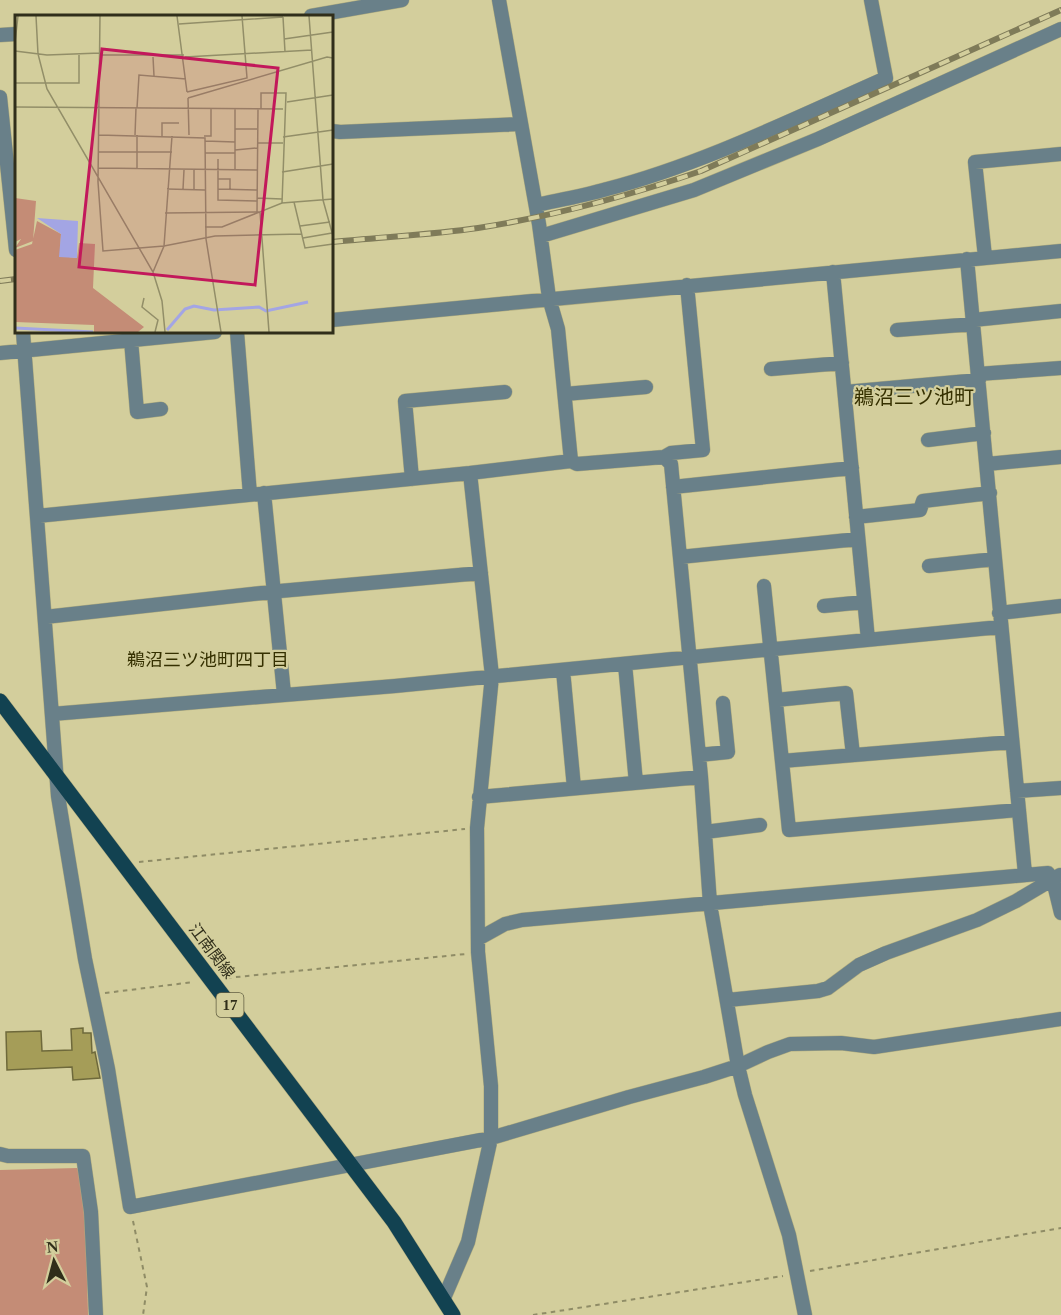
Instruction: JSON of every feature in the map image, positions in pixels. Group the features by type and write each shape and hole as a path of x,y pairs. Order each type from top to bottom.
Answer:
{"main road":[{"name":"江南関線","path":"0,700 394,1222 453,1315"}],"street":[{"path":"316,15 402,0"},
{"path":"499,0 536,205 549,298 558,329 571,461"},
{"path":"536,205 607,189 666,171 741,142 886,78 871,0"},
{"path":"541,236 704,186 818,139 1061,28"},
{"path":"0,35 15,34"},
{"path":"0,97 15,240"},
{"path":"333,131 521,124"},
{"path":"985,257 975,162 1061,154"},
{"path":"333,320 1061,251"},
{"path":"967,259 1025,874"},
{"path":"833,272 868,640"},
{"path":"37,516 571,461 577,464 664,457 671,453 703,450 687,285"},
{"path":"897,330 1061,311"},
{"path":"23,333 58,796 92,996 108,1069 130,1207 492,1138 738,1066 790,1044 841,1043 874,1047 1061,1019"},
{"path":"0,353 204,333"},
{"path":"237,333 257,494 274,592 284,694"},
{"path":"131,340 137,412 161,409"},
{"path":"771,369 842,363"},
{"path":"844,392 1061,368"},
{"path":"565,394 646,387"},
{"path":"412,479 405,401 505,392"},
{"path":"928,440 984,433"},
{"path":"664,457 671,464 701,777 710,904 738,1066 798,1273 805,1315"},
{"path":"987,464 1061,457"},
{"path":"673,487 852,468"},
{"path":"444,1298 468,1242 492,1138 491,1086 478,946 477,828 478,797 492,676 470,473"},
{"path":"856,517 921,510 923,501 990,493"},
{"path":"680,558 858,539"},
{"path":"929,566 995,559"},
{"path":"45,617 274,592 481,573"},
{"path":"764,586 789,830 1018,810"},
{"path":"824,606 864,602"},
{"path":"52,714 563,670 868,640 1000,620 1061,606"},
{"path":"625,664 636,783"},
{"path":"563,670 574,788"},
{"path":"776,700 846,693 853,755"},
{"path":"699,755 728,752 723,703"},
{"path":"782,761 1012,742"},
{"path":"478,797 701,777"},
{"path":"1017,791 1061,788"},
{"path":"705,832 760,825"},
{"path":"478,946 506,924 522,920 1025,874 1048,873 1057,877"},
{"path":"1057,877 1061,913"},
{"path":"728,1000 828,988 859,964 886,952 977,920 1057,877"},
{"path":"0,1154 8,1156 83,1156 92,1212 96,1315"}],"path":[{"path":"123,864 477,828"},
{"path":"92,996 478,946"},
{"path":"130,1207 147,1287 144,1315"},
{"path":"533,1315 1061,1228"}],"shaded area":[{"path":"77,1168 85,1180 88,1315 0,1315 0,1170"}],"building":[{"path":"83,1028 83,1033 91,1033 92,1053 95,1052 100,1078 73,1080 72,1067 7,1070 6,1032 41,1031 42,1051 72,1050 71,1029"}],"railway":[{"path":"333,242 478,228 535,218 674,180 701,171 1061,10"},
{"path":"0,281 15,279"}],"district":[{"name":"鵜沼三ツ池町","path":"914,397"},
{"name":"鵜沼三ツ池町四丁目","path":"208,660"}]}
